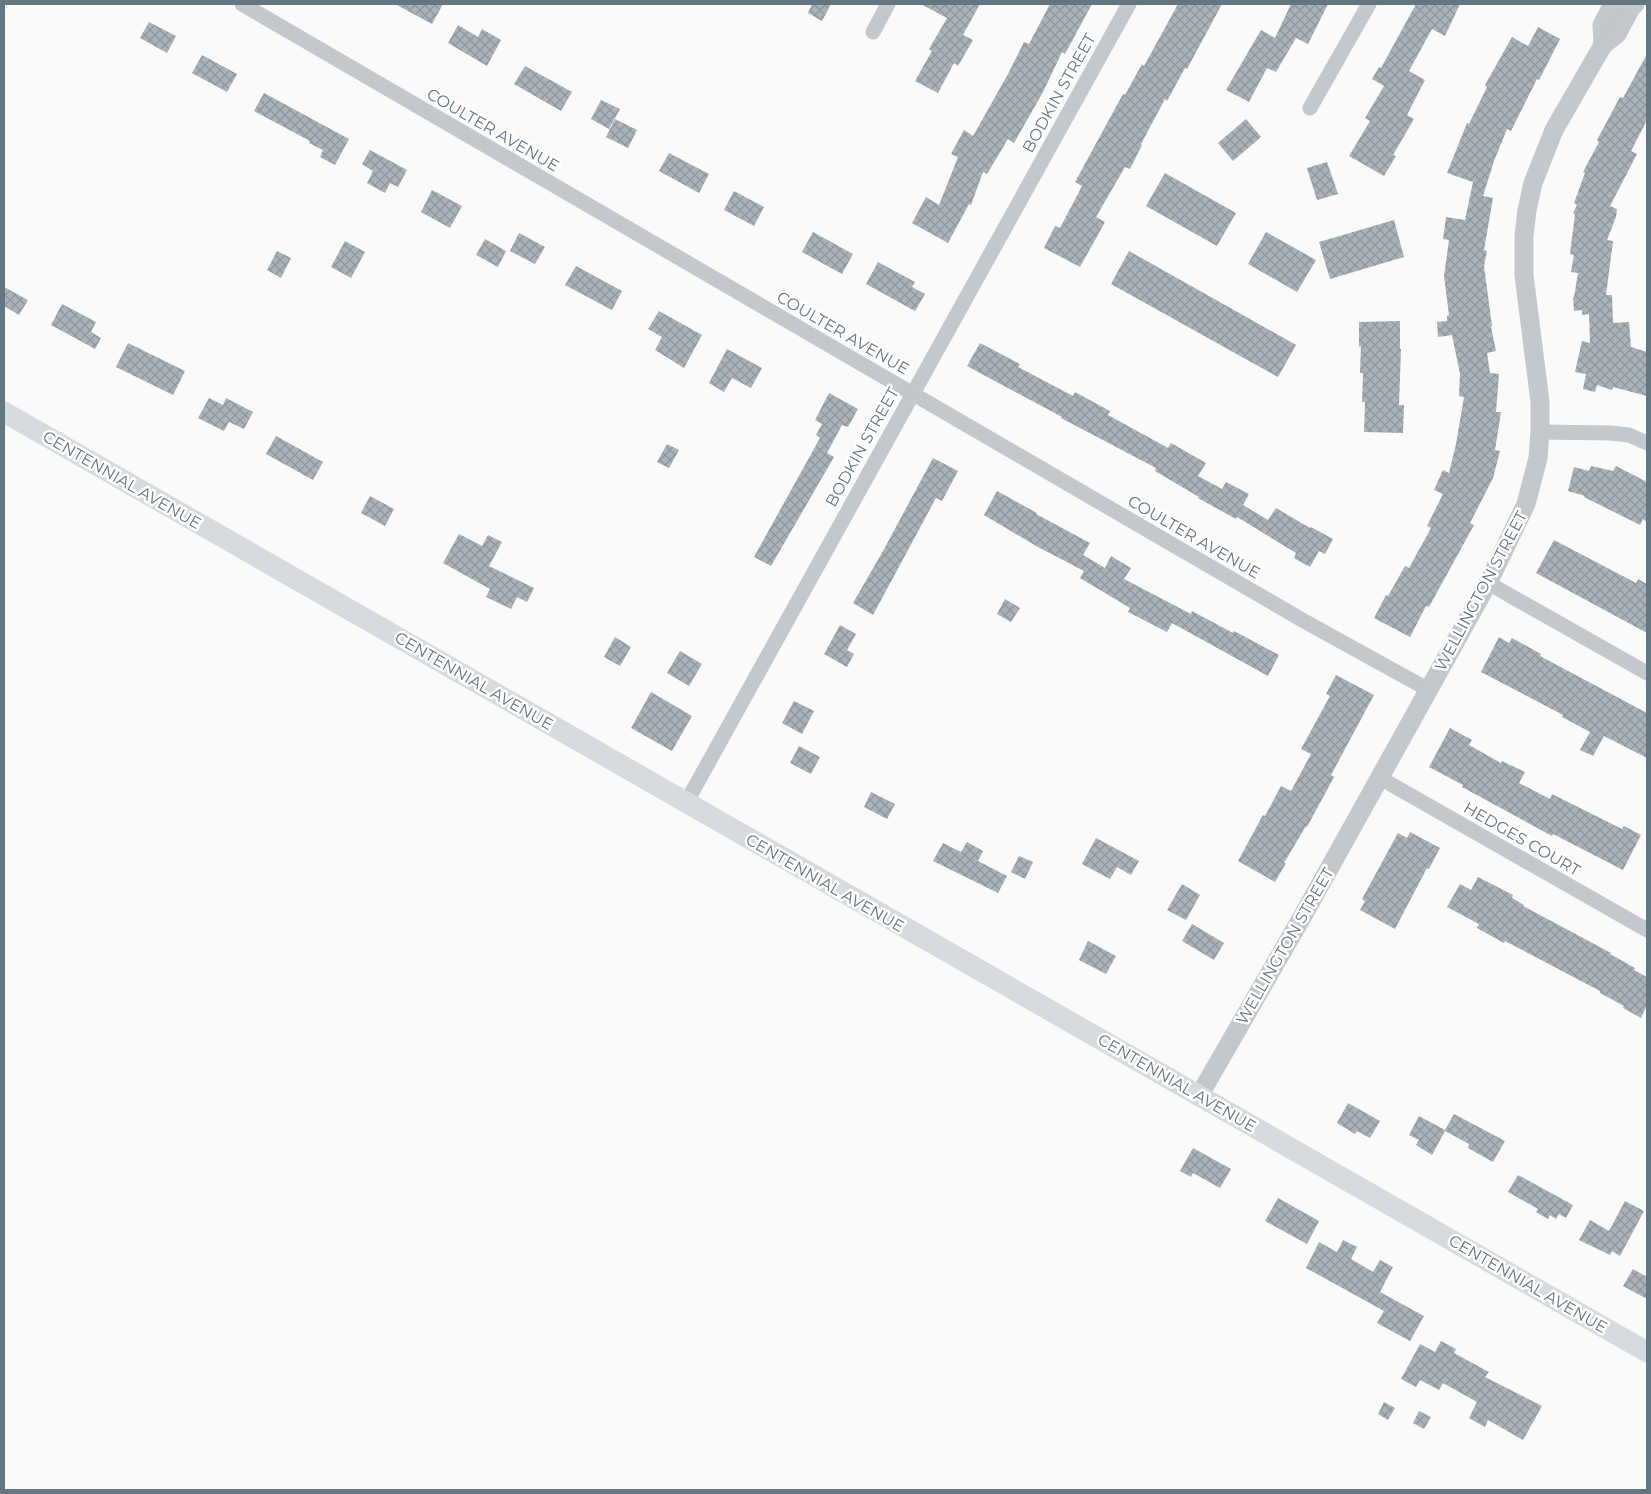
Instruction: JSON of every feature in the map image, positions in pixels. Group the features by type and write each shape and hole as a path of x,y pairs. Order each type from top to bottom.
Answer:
{"main road":[{"name":"CENTENNIAL AVENUE","path":"4,412 1647,1352"}],"street":[{"name":"COULTER AVENUE","path":"242,4 1304,621 1428,690"},
{"path":"873,32 888,4"},
{"name":"BODKIN STREET","path":"686,803 1129,4"},
{"path":"1310,108 1369,4"},
{"name":"WELLINGTON STREET","path":"1603,45 1602,25 1613,4"},
{"name":"WELLINGTON STREET","path":"1199,1096 1380,778 1488,583 1526,504 1538,458 1540,432 1540,402 1524,275 1524,236 1527,210 1533,183 1554,130 1603,45 1617,34 1635,4"},
{"path":"1540,432 1610,433 1628,435 1647,443"},
{"path":"1488,583 1647,673"},
{"name":"HEDGES COURT","path":"1380,778 1647,930"}],"building":[{"path":"395,4 443,4 432,24"},
{"path":"812,4 831,4 822,21 808,13"},
{"path":"921,4 980,4 963,35 973,40 958,66 954,63 938,93 915,81 932,51 929,49 947,18"},
{"path":"1050,4 1092,4 1065,54 1062,52 1043,92 1014,143 1008,139 987,174 983,172 971,205 969,204 948,243 912,223 926,197 939,205 958,157 951,154 964,130 973,136 1024,42 1029,44"},
{"path":"1178,4 1222,4 1187,69 1185,68 1167,101 1165,99 1130,169 1125,167 1096,217 1105,222 1080,267 1044,248 1055,226 1060,228 1082,186 1075,182 1123,94 1125,95 1142,64 1144,66"},
{"path":"1291,4 1328,4 1308,44 1296,38 1276,72 1267,68 1249,102 1226,90 1261,30 1275,38"},
{"path":"1416,4 1460,4 1445,36 1432,29 1409,71 1425,80 1407,115 1414,119 1393,155 1396,156 1384,176 1349,156 1370,121 1365,118 1384,86 1372,79 1379,67 1381,68"},
{"path":"149,22 176,36 167,53 140,38"},
{"path":"458,25 478,37 482,29 501,40 487,66 448,43"},
{"path":"1538,27 1560,39 1511,131 1507,129 1483,196 1493,198 1484,250 1487,251 1484,266 1491,327 1496,351 1487,353 1490,373 1499,374 1496,412 1501,412 1495,450 1500,451 1493,478 1470,523 1474,525 1429,607 1426,606 1410,637 1374,618 1405,566 1409,568 1431,528 1427,526 1443,494 1434,490 1443,470 1449,473 1464,397 1459,396 1460,374 1452,335 1438,337 1437,322 1447,321 1447,316 1449,315 1444,276 1449,240 1443,239 1446,217 1465,220 1473,182 1447,173 1467,123 1469,124 1487,87 1485,85 1512,37 1528,46"},
{"path":"1647,54 1647,120 1631,151 1637,154 1610,206 1617,209 1616,217 1607,240 1613,241 1606,295 1612,295 1613,323 1629,322 1631,347 1647,352 1647,396 1613,387 1612,390 1597,385 1595,392 1583,389 1586,374 1575,372 1582,341 1590,343 1589,314 1582,315 1582,310 1574,311 1573,297 1578,273 1571,272 1574,255 1570,254 1575,214 1573,213 1577,205 1574,203 1585,173 1583,172 1599,142 1597,140 1620,97 1623,98"},
{"path":"202,55 237,74 227,92 192,73"},
{"path":"525,66 572,92 561,111 514,84"},
{"path":"264,93 349,139 335,165 320,157 323,150 309,143 310,141 254,111"},
{"path":"601,100 620,109 609,129 591,119"},
{"path":"615,119 637,130 628,148 606,137"},
{"path":"1246,119 1261,137 1233,161 1218,143"},
{"path":"370,150 407,170 398,187 390,183 385,193 367,183 373,171 362,164"},
{"path":"669,153 709,174 699,193 659,171"},
{"path":"1327,162 1338,194 1317,200 1307,168"},
{"path":"1165,173 1236,213 1217,246 1146,206"},
{"path":"432,190 462,206 450,228 421,212"},
{"path":"734,191 764,207 754,226 724,210"},
{"path":"1394,220 1404,257 1330,279 1319,242"},
{"path":"813,232 853,254 842,274 802,252"},
{"path":"1266,232 1316,260 1297,292 1248,264"},
{"path":"519,233 545,247 535,264 510,251"},
{"path":"485,239 506,251 498,267 476,255"},
{"path":"345,241 365,252 351,278 331,267"},
{"path":"277,251 291,258 281,278 267,270"},
{"path":"1129,251 1296,345 1278,377 1111,284"},
{"path":"878,262 915,282 912,287 925,294 915,311 866,284"},
{"path":"576,266 622,291 612,310 565,285"},
{"path":"4,287 28,300 19,315 4,306"},
{"path":"62,304 96,322 91,332 101,338 95,349 51,325"},
{"path":"659,311 702,335 684,368 655,350 662,337 648,329"},
{"path":"1400,321 1399,405 1404,405 1403,433 1364,432 1365,402 1362,402 1363,373 1360,373 1361,346 1359,347 1359,322"},
{"path":"128,343 185,371 173,395 116,367"},
{"path":"980,343 1020,364 1018,367 1073,396 1075,392 1110,411 1108,415 1168,448 1171,443 1206,463 1198,476 1222,489 1226,482 1249,494 1243,505 1268,520 1276,508 1333,539 1325,554 1319,551 1310,567 1294,558 1296,553 1237,517 1236,519 1198,498 1155,471 1156,468 967,366"},
{"path":"727,349 762,368 751,388 732,378 724,392 709,383"},
{"path":"829,393 858,409 848,427 842,425 827,453 834,457 771,566 754,557 820,438 816,435 822,424 815,420"},
{"path":"209,398 223,405 226,398 253,412 244,429 229,422 224,431 198,418"},
{"path":"276,436 323,462 313,480 266,454"},
{"path":"667,444 679,450 669,468 657,462"},
{"path":"933,458 958,471 942,501 936,498 873,615 853,603"},
{"path":"1591,466 1613,471 1616,466 1647,482 1647,522 1643,519 1640,525 1585,496 1568,491 1574,467 1589,471"},
{"path":"997,491 1090,543 1083,555 1105,568 1111,556 1131,568 1124,579 1191,614 1192,611 1279,655 1268,676 1172,623 1167,632 1128,612 1130,608 1080,578 1084,571 1038,547 984,515"},
{"path":"370,496 394,509 385,526 361,513"},
{"path":"459,534 482,546 488,535 502,542 489,566 534,588 527,602 517,597 511,609 486,597 490,589 443,563"},
{"path":"1554,540 1636,583 1638,579 1647,584 1647,633 1536,573"},
{"path":"1005,599 1020,608 1011,622 997,614"},
{"path":"840,625 856,634 847,650 854,654 847,667 824,654"},
{"path":"615,637 631,647 620,666 604,657"},
{"path":"1499,637 1509,643 1512,638 1541,654 1540,656 1647,713 1647,758 1604,736 1593,756 1580,750 1590,732 1562,717 1563,715 1481,672"},
{"path":"680,651 702,664 689,686 667,673"},
{"path":"1336,675 1374,695 1331,775 1334,777 1275,882 1238,861 1281,786 1291,791 1311,754 1301,749 1330,696 1326,694"},
{"path":"651,692 692,716 672,751 631,728"},
{"path":"794,701 814,711 802,734 782,723"},
{"path":"1450,728 1472,740 1469,745 1501,763 1502,761 1525,772 1519,783 1550,799 1552,794 1622,829 1624,826 1641,835 1623,870 1553,834 1552,836 1429,767"},
{"path":"799,746 820,757 811,774 790,763"},
{"path":"871,792 895,804 887,819 864,807"},
{"path":"1410,832 1440,848 1429,869 1427,868 1395,929 1360,910 1365,901 1362,899 1398,833 1407,838"},
{"path":"1096,838 1139,861 1131,875 1117,867 1110,879 1082,864"},
{"path":"967,842 983,851 978,861 1007,876 998,893 933,861 943,843 961,852"},
{"path":"1019,856 1033,862 1025,879 1011,872"},
{"path":"1478,877 1513,895 1512,898 1523,906 1611,953 1647,977 1647,1005 1641,1018 1600,993 1600,991 1477,928 1479,924 1447,907 1460,884 1471,890"},
{"path":"1182,884 1200,895 1186,920 1167,910"},
{"path":"1192,924 1224,943 1214,960 1182,941"},
{"path":"1088,941 1116,956 1106,974 1079,960"},
{"path":"1348,1103 1380,1121 1370,1138 1357,1131 1355,1134 1337,1123"},
{"path":"1454,1114 1505,1141 1493,1162 1468,1148 1469,1144 1445,1131 1432,1155 1416,1145 1419,1140 1409,1135 1419,1116 1445,1130"},
{"path":"1193,1148 1231,1169 1220,1188 1193,1173 1191,1177 1180,1171"},
{"path":"1518,1175 1573,1205 1566,1218 1559,1214 1556,1219 1550,1215 1548,1219 1536,1212 1538,1209 1508,1192"},
{"path":"1278,1198 1319,1221 1307,1244 1265,1221"},
{"path":"1625,1201 1644,1211 1620,1256 1612,1251 1610,1255 1579,1240 1590,1220 1609,1231"},
{"path":"1343,1240 1357,1247 1351,1259 1373,1272 1380,1260 1393,1267 1380,1292 1424,1316 1410,1341 1377,1323 1384,1311 1306,1268 1319,1242 1337,1252"},
{"path":"1633,1269 1647,1277 1647,1299 1623,1286"},
{"path":"1441,1341 1456,1349 1454,1353 1489,1372 1485,1377 1542,1406 1523,1440 1488,1420 1485,1427 1469,1418 1477,1402 1443,1383 1439,1390 1420,1380 1416,1387 1401,1379 1420,1344 1435,1352"},
{"path":"1384,1402 1395,1408 1388,1420 1378,1414"},
{"path":"1419,1411 1431,1417 1424,1429 1413,1423"}]}
